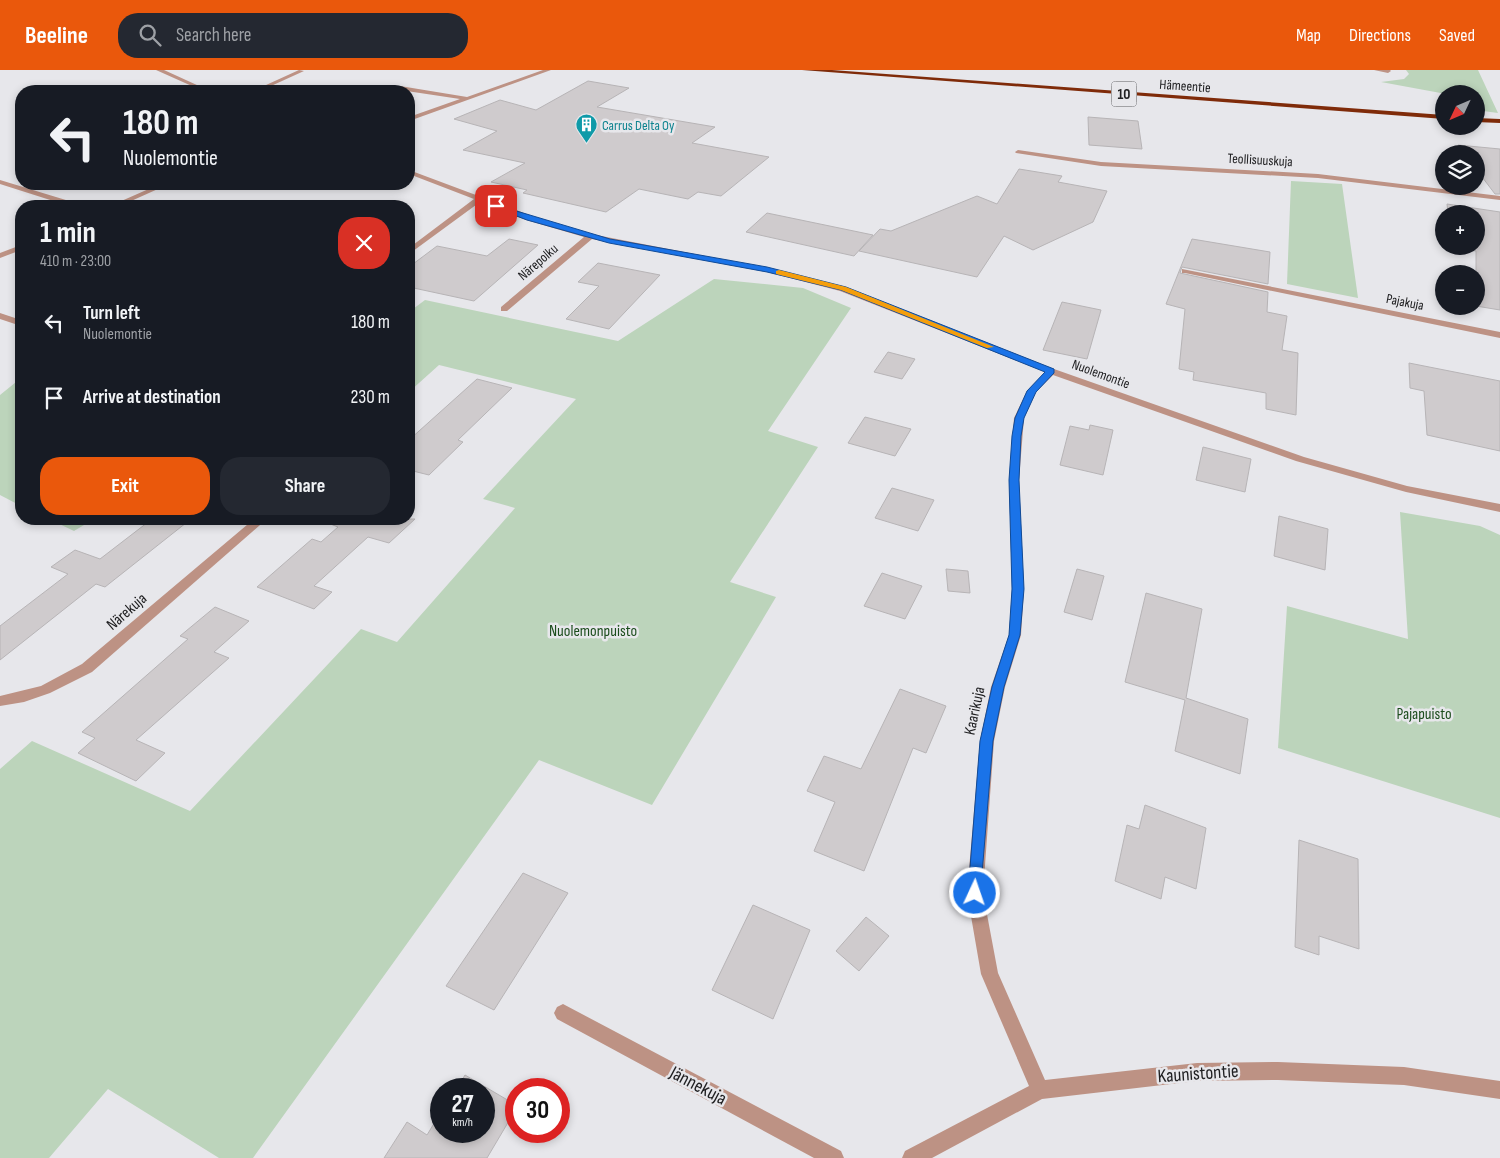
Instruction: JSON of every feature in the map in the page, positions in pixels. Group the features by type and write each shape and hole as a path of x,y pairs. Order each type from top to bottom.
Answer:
{"highway":[{"name":"Hämeentie","path":"805,70 1435,116"},
{"path":"1485,120 1500,121"}],"street":[{"path":"159,70 193,85"},
{"path":"415,117 548,70"},
{"path":"1377,70 1388,71"},
{"path":"270,85 301,72"},
{"path":"415,90 468,98"},
{"name":"Teollisuuskuja","path":"1018,152 1110,164 1318,176 1500,198"},
{"name":"Nuolemontie","path":"415,174 529,218 590,236 813,280 843,289 1051,371 1300,460 1406,489 1500,508"},
{"path":"0,182 15,187"},
{"path":"25,190 57,200"},
{"path":"128,200 151,190"},
{"path":"415,247 478,199"},
{"name":"Närepolku","path":"504,309 590,236"},
{"path":"0,256 15,250"},
{"name":"Pajakuja","path":"1185,271 1500,335"},
{"path":"0,316 15,320"},
{"name":"Kaarikuja","path":"1040,1090 990,974 975,893 987,741 998,687 1015,635 1018,589 1014,480 1016,436 1019,418 1032,391 1051,371"},
{"name":"Närekuja","path":"0,701 27,698 65,682 87,668 254,525"},
{"name":"Jännekuja","path":"563,1013 834,1158"},
{"name":"Kaunistontie","path":"912,1158 1040,1090 1197,1072 1278,1071 1404,1076 1500,1090"}],"green space":[{"path":"1406,70 1478,70 1485,85 1435,85 1435,92 1381,82 1404,79 1409,74"},
{"path":"1485,85 1498,113 1485,111"},
{"path":"1291,181 1342,184 1358,298 1287,284"},
{"name":"Nuolemonpuisto","path":"714,279 803,288 851,308 768,431 818,447 730,582 776,597 652,805 539,760 253,1158 219,1158 108,1089 49,1158 0,1158 0,769 32,741 190,811 361,629 397,642 515,508 483,499 576,399 439,365 415,387 415,308 425,300 618,341"},
{"path":"15,383 15,503 0,495 0,395"},
{"name":"Pajapuisto","path":"1400,512 1480,526 1500,535 1500,818 1278,748 1287,606 1408,639"},
{"path":"62,525 84,525 74,531"}],"building":[{"name":"Carrus Delta Oy","path":"588,81 629,88 597,107 715,127 692,143 769,157 721,196 698,192 688,199 639,189 606,212 523,193 527,190 491,182 525,163 463,150 497,131 454,119 500,100 536,110"},
{"path":"1088,117 1138,121 1142,149 1089,145"},
{"path":"1485,148 1500,149 1500,194 1495,194 1485,181"},
{"path":"1019,169 1062,176 1058,182 1107,191 1093,222 1033,250 1004,236 977,277 859,251 880,229 891,231 977,196 997,204"},
{"path":"1485,210 1500,212 1500,310 1485,308 1485,265 1476,265 1476,255 1485,255"},
{"path":"767,213 873,235 854,256 746,232"},
{"path":"509,239 538,245 474,301 415,288 415,262 437,246 487,256"},
{"path":"1192,239 1270,252 1268,284 1182,267 1180,273 1268,292 1267,312 1287,316 1282,350 1298,353 1296,415 1266,409 1266,393 1193,380 1194,372 1179,369 1185,309 1166,304"},
{"path":"598,263 660,275 609,329 566,319 599,286 578,282"},
{"path":"1062,302 1101,310 1087,359 1043,350"},
{"path":"888,352 915,359 902,379 874,372"},
{"path":"1409,363 1500,381 1500,451 1427,435 1424,391 1410,388"},
{"path":"477,379 512,388 458,440 463,442 429,475 415,472 415,435"},
{"path":"865,417 911,429 895,456 848,443"},
{"path":"1090,425 1113,430 1103,475 1060,465 1070,426 1089,430"},
{"path":"1203,447 1251,459 1245,492 1196,480"},
{"path":"892,488 934,500 918,531 875,518"},
{"path":"1279,516 1328,529 1325,570 1274,556"},
{"path":"144,525 183,525 105,587 96,584 0,660 0,626 68,574 51,567 75,550 100,559"},
{"path":"333,525 408,525 389,543 368,537 314,586 332,592 314,609 257,587 312,539 321,542 338,527"},
{"path":"946,569 968,571 970,593 948,591"},
{"path":"1077,569 1104,576 1092,620 1064,612"},
{"path":"882,573 922,586 905,619 864,606"},
{"path":"1146,593 1202,609 1186,698 1248,719 1240,774 1175,751 1185,700 1125,682"},
{"path":"215,607 249,621 214,652 229,658 136,740 165,753 136,781 78,753 95,738 82,732 188,639 180,636"},
{"path":"900,689 946,706 926,753 913,748 864,871 814,851 835,802 807,791 824,756 861,769"},
{"path":"1145,805 1206,828 1196,889 1165,877 1161,899 1115,881 1127,825 1139,829"},
{"path":"1299,840 1358,859 1359,949 1319,936 1319,955 1295,947"},
{"path":"523,873 568,893 494,1010 446,986"},
{"path":"753,905 810,930 773,1019 712,990"},
{"path":"866,917 889,936 859,971 836,951"},
{"path":"495,1093 505,1099 505,1128 487,1158 384,1158 407,1122 427,1135 430,1130 430,1143 495,1143"}],"slow traffic":[{"path":"779,272 843,289 990,347"}],"place":[{"name":"Carrus Delta Oy","path":"586,144"}],"route":[{"path":"496,206 529,218 609,241 813,280 843,289 1051,371 1032,391 1019,418 1016,436 1014,480 1018,589 1015,635 998,687 987,741 978,832 975,893"}]}
